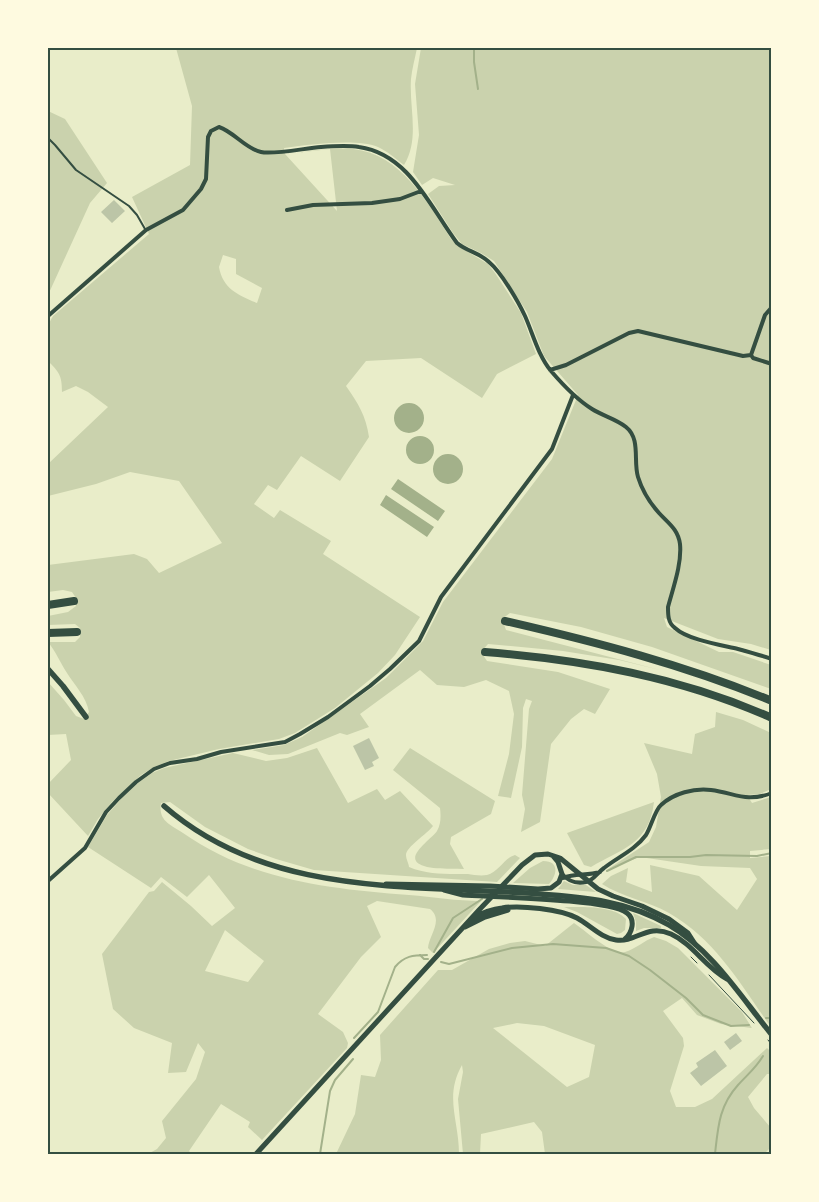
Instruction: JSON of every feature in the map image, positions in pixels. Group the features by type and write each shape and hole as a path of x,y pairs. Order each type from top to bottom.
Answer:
{"highway":[{"path":"48,605 74,602"},
{"path":"505,621 591,641 662,661 772,701"},
{"path":"48,633 77,632"},
{"path":"485,652 541,657 652,677 699,690 772,718"}],"main road":[{"path":"48,669 86,717"},
{"path":"164,806 186,824 218,842 268,864 306,876 375,885 486,891 509,890 592,898 636,909 664,922 696,944 772,1035"}],"street":[{"path":"48,316 146,230 183,210 206,179 208,137 211,131 218,127 227,130 259,152 346,146 361,147 387,157 408,173 457,243 462,248 490,262 497,271 524,314 543,360 550,370 573,395 594,410 627,428 634,437 636,466 641,486 658,512 677,533 680,551 668,607 668,616 671,624 681,632 714,644 772,659"},
{"path":"286,210 313,204 372,203 400,199 421,191"},
{"path":"751,355 765,315 772,307"},
{"path":"550,370 566,365 629,333 638,331 743,356 751,355 753,358 772,364"},
{"path":"48,881 84,848 106,812 119,798 154,769 170,763 285,742 328,717 370,686 419,641 440,597 552,449 573,395"},
{"path":"562,877 574,882 587,882 641,841 649,831 659,806 691,790 711,790 749,798 772,794"},
{"path":"256,1154 468,921 529,859 538,854 550,854 560,858 587,882 598,889 670,919 688,933 696,944"},
{"path":"550,854 558,862 562,877"},
{"path":"509,890 551,888 562,877 578,874 598,874"},
{"path":"598,874 598,889"},
{"path":"375,885 394,883 486,891 503,898 590,904 616,908 628,913 632,920 632,930 624,940"},
{"path":"491,912 498,890"},
{"path":"494,900 502,908"},
{"path":"485,903 491,912"},
{"path":"468,921 502,908 522,908 568,914 611,939 624,940 648,931 670,933 689,946 713,970 727,979"},
{"path":"460,930 491,912 522,908"}],"lane":[{"path":"48,138 76,170 110,191 129,206 146,230"}],"path":[{"path":"688,954 699,965"},
{"path":"704,970 756,1026"},
{"path":"763,1034 772,1045"}],"shaded area":[{"path":"176,48 417,48 411,79 412,145 404,165 378,147 368,144 331,143 306,145 284,148 285,154 337,211 330,149 353,149 370,153 385,160 399,170 423,196 451,239 458,246 488,264 495,273 521,313 536,354 497,374 482,398 421,358 366,361 346,386 361,410 369,437 340,481 301,456 277,490 268,485 254,504 274,518 280,510 331,541 323,554 420,617 395,655 378,673 335,708 295,733 279,739 219,749 169,761 154,767 141,775 112,802 98,819 88,836 48,793 48,784 71,760 66,734 48,735 48,682 76,716 84,719 89,712 83,696 48,642 75,642 80,637 80,628 75,624 48,625 48,616 68,612 76,606 76,598 72,592 63,590 48,592 48,565 134,554 147,559 159,573 222,543 179,481 130,472 96,484 48,496 48,464 108,407 88,392 76,386 62,392 59,374 48,361 48,325 53,316 149,234 132,197 190,165 192,106","holes":["223,255 236,259 236,274 262,288 257,303 238,294 224,281 219,267"]},
{"path":"421,48 771,48 771,650 751,644 718,639 664,618 667,627 719,652 733,652 771,665 771,689 652,647 581,627 510,613 502,619 506,630 660,670 619,660 563,651 488,644 481,652 487,661 558,672 610,689 595,714 584,709 571,719 551,744 540,822 521,832 525,809 522,795 529,709 532,701 526,699 523,708 522,747 511,798 498,796 509,754 514,714 509,691 486,680 464,687 437,685 420,670 360,714 369,727 347,735 340,733 288,754 269,755 252,750 284,745 302,737 386,678 423,641 443,602 552,459 578,395 544,356 527,312 494,261 462,244 428,194 439,186 455,185 433,178 422,185 413,172 419,135 415,84"},
{"path":"48,111 65,119 107,183 90,203 48,295"},
{"path":"409,403 420,407 424,418 420,429 409,433 398,429 394,418 398,407"},
{"path":"420,436 430,440 434,450 430,460 420,464 410,460 406,450 410,440"},
{"path":"448,454 459,458 463,469 459,480 448,484 437,480 433,469 437,458"},
{"path":"398,479 445,511 438,521 391,489"},
{"path":"386,495 434,527 427,537 380,505"},
{"path":"716,712 743,720 771,733 771,789 760,794 747,795 752,803 771,797 771,849 750,851 750,858 771,856 771,1027 726,964 686,924 669,913 602,884 611,876 628,868 626,882 652,892 650,865 699,876 737,910 757,879 750,868 701,866 640,857 608,869 649,842 656,827 661,797 657,774 644,743 692,754 695,734 715,727"},
{"path":"317,748 348,803 377,789 385,800 400,791 433,826 407,852 406,857 409,867 431,873 485,875 495,871 515,855 520,858 497,882 314,870 248,849 205,827 170,802 161,803 161,814 170,824 209,849 235,862 263,872 320,885 349,889 481,901 433,953 428,948 435,928 436,918 430,909 377,901 367,906 381,937 361,957 318,1014 343,1032 348,1043 347,1048 262,1140 248,1127 250,1122 221,1104 189,1151 192,1154 148,1154 157,1149 166,1138 162,1121 196,1079 205,1052 198,1043 186,1072 168,1073 172,1043 134,1028 113,1009 102,954 149,892 154,891 162,882 212,926 235,908 209,875 187,897 161,877 151,888 88,847 107,815 138,783 152,773 164,768 233,753 266,761 287,758","holes":["225,930 264,961 248,982 205,971"]},
{"path":"410,748 495,801 491,814 451,837 450,844 464,869 424,866 417,863 415,859 416,854 437,831 441,814 440,808 393,770"},
{"path":"654,802 647,827 633,843 591,867 584,865 567,833"},
{"path":"543,861 552,863 555,869 554,877 549,884 513,883 530,868"},
{"path":"564,881 573,885 586,885 596,892 558,889"},
{"path":"564,907 588,907 614,911 626,919 625,930 617,934"},
{"path":"633,913 661,926 661,928 644,928 636,931"},
{"path":"574,923 599,942 620,952 629,951 654,937 678,948 742,1012 752,1028 721,1024 697,1015 682,998 663,1011 683,1038 684,1046 670,1091 676,1107 695,1107 712,1099 767,1048 771,1052 771,1074 767,1074 748,1097 754,1108 771,1128 771,1147 764,1154 545,1154 542,1132 534,1122 481,1134 480,1154 463,1154 458,1099 463,1072 462,1065 454,1088 453,1098 459,1154 336,1154 355,1114 361,1075 375,1077 381,1060 380,1035 438,970 452,970 489,949 510,943 525,941 545,946","holes":["517,1023 544,1026 595,1045 589,1077 567,1087 493,1028"]}],"building":[{"path":"114,200 125,211 112,223 101,212"},
{"path":"369,738 379,758 372,762 374,766 365,770 353,746"},
{"path":"736,1033 742,1041 730,1050 724,1042"},
{"path":"715,1050 727,1066 701,1086 690,1073 698,1067 696,1063"}],"waterway":[{"path":"474,48 478,89"},
{"path":"607,871 636,857 757,856 772,853"},
{"path":"434,952 453,918 482,899"},
{"path":"441,962 449,964 512,948 553,944 606,948 629,956 650,970 686,998 703,1015 731,1026 749,1025"},
{"path":"420,955 424,959 428,959"},
{"path":"354,1038 378,1012 395,967 402,960 409,957 427,955"},
{"path":"766,1018 772,1018"},
{"path":"715,1154 720,1117 723,1109 738,1085 763,1056"},
{"path":"320,1154 330,1091 335,1080 353,1059"}]}
